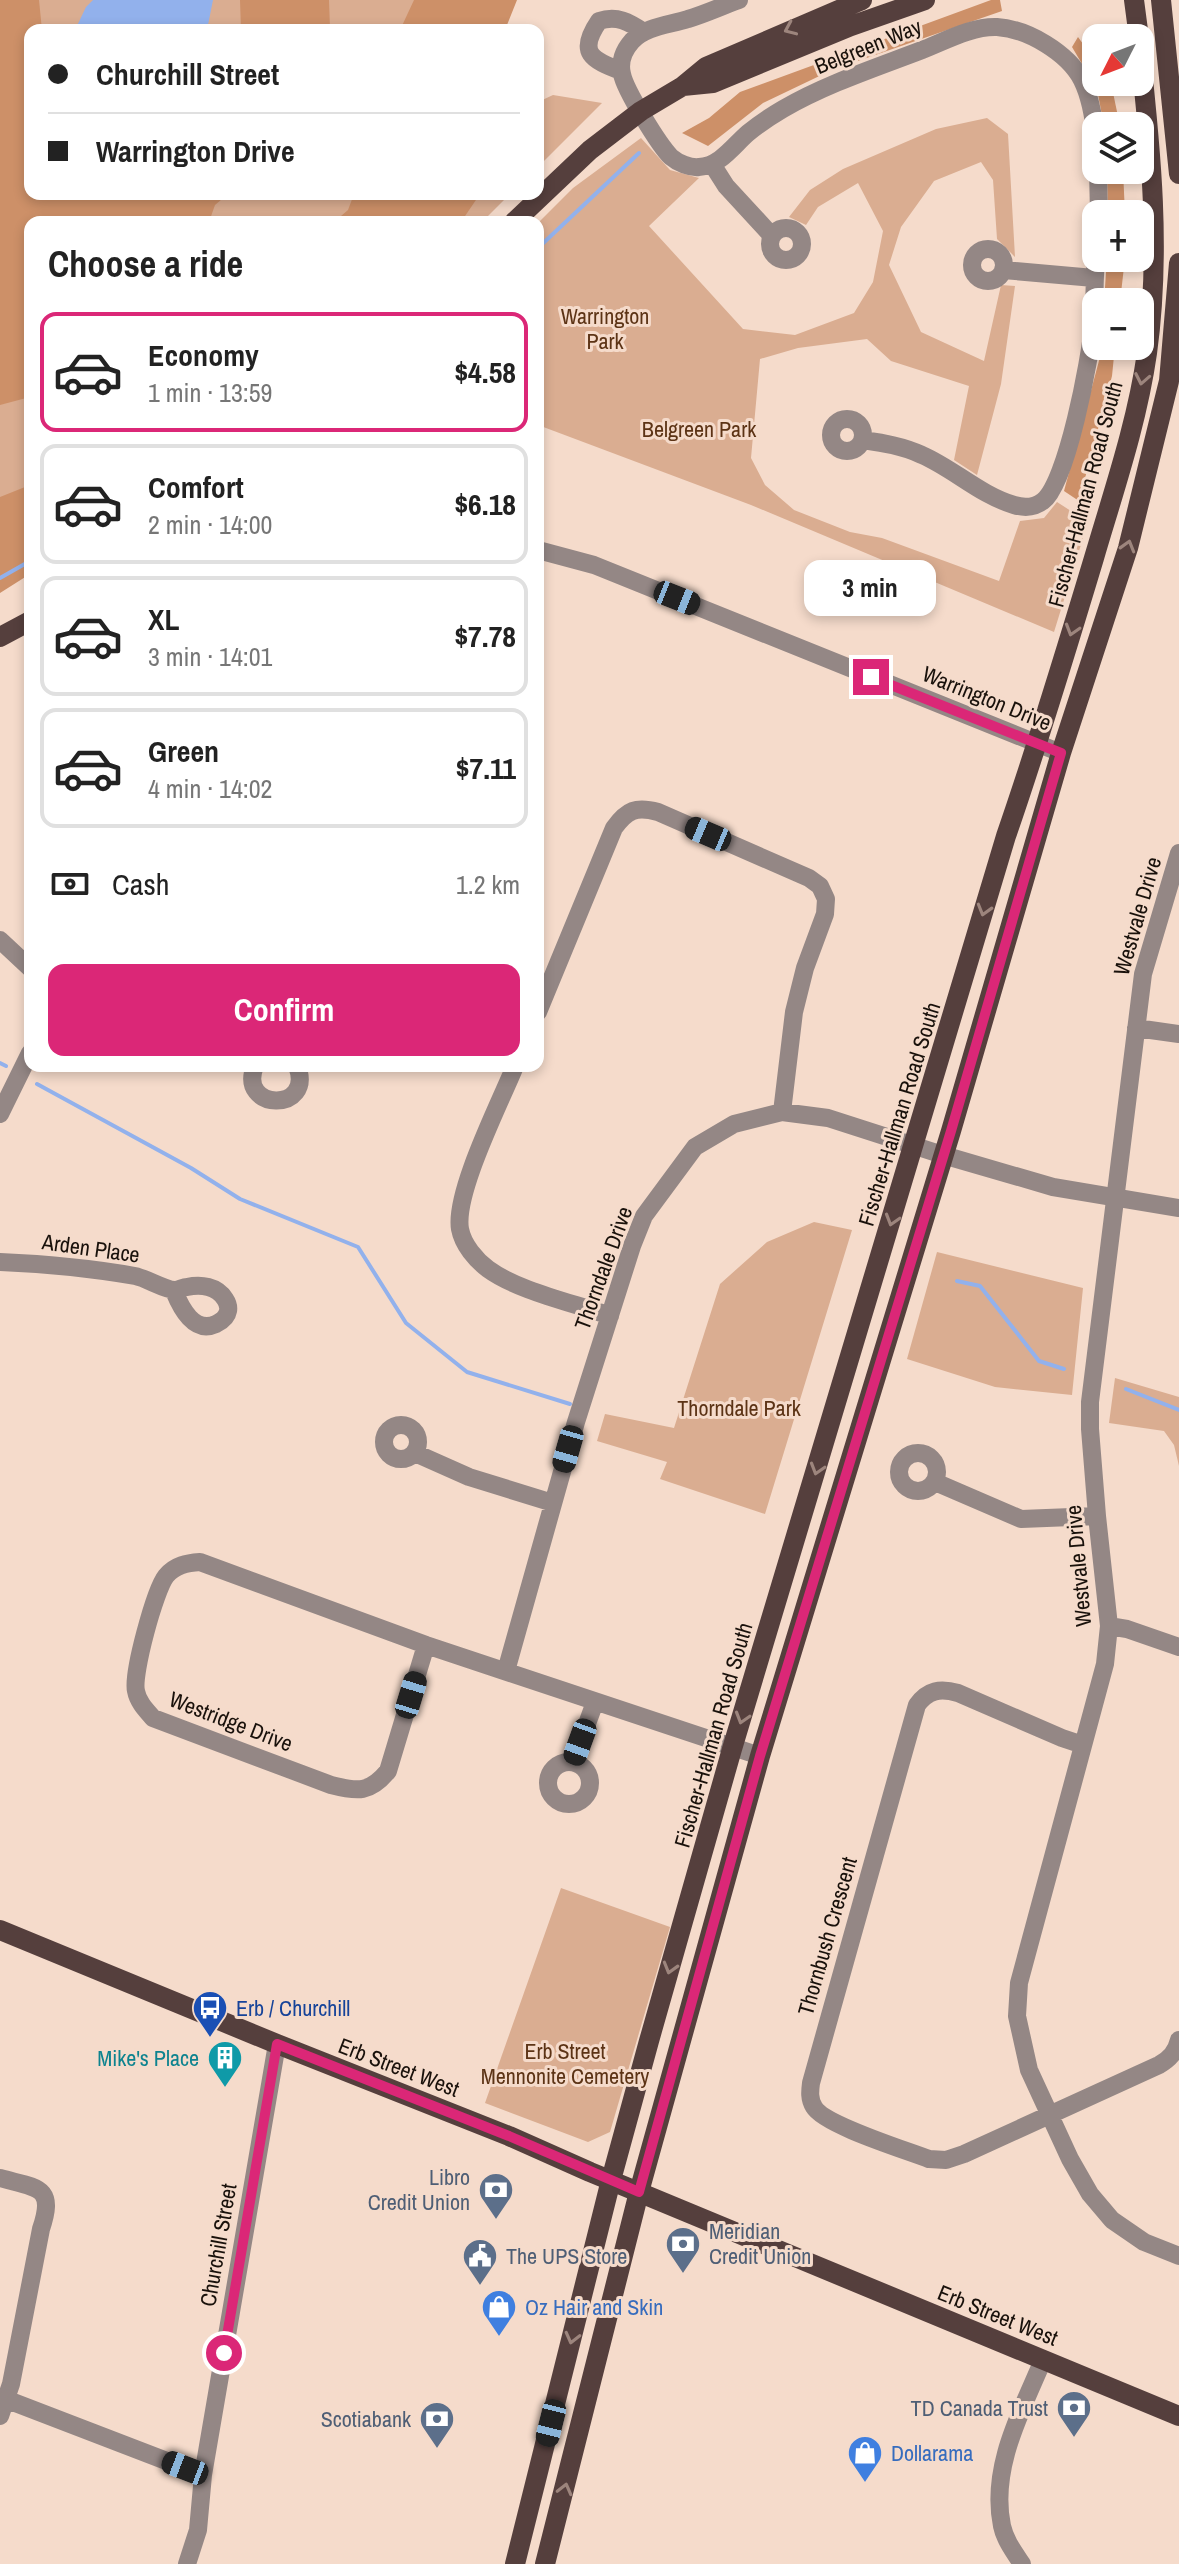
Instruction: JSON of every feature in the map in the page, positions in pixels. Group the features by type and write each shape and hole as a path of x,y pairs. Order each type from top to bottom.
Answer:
{"main road":[{"path":"544,194 590,150 706,67 862,0"},
{"path":"683,86 713,83 851,26 925,0"},
{"path":"1134,0 1137,24"},
{"path":"1161,0 1179,174"},
{"name":"Fischer-Hallman Road South","path":"515,2564 611,2180 732,1749 1131,431 1147,352 1154,257 1152,158 1145,96"},
{"path":"520,216 537,200"},
{"path":"545,2564 639,2192 760,1756 943,1155 1061,753 1128,548 1166,397 1174,341 1179,263"},
{"path":"0,637 24,624"},
{"name":"Erb Street West","path":"0,1930 509,2136 1179,2416"}],"street":[{"path":"739,0 644,32 632,41 622,56 621,71 628,90 673,158 698,168 712,164 726,186 772,236"},
{"path":"621,71 592,59 588,44 594,28 599,21 612,18 626,21 644,32"},
{"name":"Belgreen Way","path":"712,164 782,109 839,81 970,31 996,27 1034,38 1066,60 1082,80 1093,112"},
{"path":"1003,270 1094,278"},
{"path":"863,440 901,446 924,455 992,497 1016,506 1030,507 1045,500 1056,484 1082,389 1093,327 1095,272"},
{"name":"Warrington Drive","path":"544,552 594,565 1061,753"},
{"path":"544,997 614,828 623,816 634,810 658,812 809,878 820,886 826,899 825,914 805,968 794,1012 782,1112"},
{"name":"Westvale Drive","path":"1179,853 1143,974 1090,1402 1097,1516 1109,1626 1105,1664 1019,1983 1017,2016 1029,2070 1070,2159 1090,2194 1112,2220 1144,2242 1179,2256"},
{"path":"0,940 24,962"},
{"path":"1136,1028 1179,1034"},
{"path":"0,1114 24,1065"},
{"path":"253,1072 254,1088 259,1095 272,1101 284,1101 293,1094 300,1081 298,1072"},
{"path":"512,1072 465,1184 460,1230 468,1249 488,1269 521,1285 610,1316"},
{"name":"Thorndale Drive","path":"506,1671 553,1503 632,1246 644,1216 695,1147 734,1124 782,1112 828,1118 1053,1187 1179,1208"},
{"name":"Arden Place","path":"0,1262 73,1266 113,1272 139,1277 174,1291"},
{"path":"415,1453 469,1477 553,1503"},
{"path":"935,1482 1021,1519 1097,1516"},
{"name":"Westridge Drive","path":"426,1645 388,1771 378,1784 365,1789 351,1790 331,1785 153,1718 136,1691 137,1666 158,1591 166,1576 183,1564 200,1562 426,1645 760,1756"},
{"path":"1109,1626 1179,1647"},
{"name":"Thornbush Crescent","path":"1050,2114 964,2154 946,2160 929,2159 822,2116 814,2109 810,2097 811,2083 917,1705 924,1696 944,1689 958,1693 1083,1745"},
{"path":"573,1762 595,1702"},
{"path":"1050,2114 1159,2065 1177,2049 1179,2040"},
{"name":"Churchill Street","path":"187,2564 198,2530 203,2475 277,2044"},
{"path":"0,2178 37,2188 45,2195 48,2208 2,2404 203,2475"},
{"path":"1022,2564 1002,2527 1002,2467 1043,2360"}],"green space":[{"path":"0,0 503,0 497,24 24,24 24,200 504,200 488,216 24,216 24,556 0,570"},
{"path":"553,95 602,103 544,161 544,99"},
{"name":"Belgreen Park","path":"987,118 1008,134 1015,257 997,239 993,180 981,162 934,181 901,227 889,265 921,332 984,361 1001,285 1015,286 1001,384 977,475 954,460 969,386 891,361 867,339 798,348 760,359 751,458 765,485 794,510 850,532 882,538 999,581 1020,521 1044,518 1057,502 1088,522 1054,632 751,505 544,427 544,217 573,188 641,138 670,170 699,178 649,226 743,329 795,335 854,313 873,282 883,231 858,183 818,207 806,225 789,217 810,190 843,169 936,129"},
{"name":"Thorndale Park","path":"814,1222 852,1230 765,1514 660,1479 667,1462 597,1441 605,1414 674,1428 720,1284 767,1242"},
{"path":"937,1252 1083,1288 1072,1395 995,1387 907,1359"},
{"path":"1115,1378 1179,1397 1179,1466 1174,1445 1164,1431 1109,1423"},
{"name":"Erb Street Mennonite Cemetery","path":"561,1888 670,1927 610,2132 588,2142 485,2103"}],"shaded area":[{"path":"0,0 39,0 41,24 24,24 24,200 221,200 215,205 211,216 24,216 24,399 0,405"},
{"path":"240,0 329,0 330,24 241,24"},
{"path":"414,0 517,0 507,24 403,24"},
{"path":"991,0 1000,0 1002,11 832,70 763,103 708,146 682,133 709,118 740,92"},
{"path":"1078,37 1082,43 1082,64 1072,47"},
{"path":"1098,96 1114,96 1117,112 1101,112"},
{"path":"1107,184 1124,184 1124,200 1108,200"},
{"path":"352,200 476,200 465,216 341,216 348,210"},
{"path":"1106,272 1123,272 1122,288 1105,288"},
{"path":"1099,360 1114,360 1079,501 1064,491"},
{"path":"24,487 24,578 0,593 0,497"}],"water":[{"path":"93,0 213,0 208,24 78,24"}],"waterway":[{"path":"544,242 639,153"},
{"path":"0,578 24,564"},
{"path":"0,1063 6,1066"},
{"path":"37,1084 191,1168 240,1199 358,1247 406,1323 467,1372 570,1404"},
{"path":"957,1281 980,1286 1039,1361 1064,1369"},
{"path":"1126,1389 1179,1410"}],"place":[{"name":"Erb / Churchill","path":"210,2039"},
{"name":"Mike's Place","path":"225,2089"},
{"name":"Libro Credit Union","path":"496,2221"},
{"name":"Meridian Credit Union","path":"683,2275"},
{"name":"The UPS Store","path":"480,2287"},
{"name":"Oz Hair and Skin","path":"499,2338"},
{"name":"TD Canada Trust","path":"1074,2439"},
{"name":"Scotiabank","path":"437,2450"},
{"name":"Dollarama","path":"865,2484"}],"route":[{"path":"224,2353 277,2044 509,2136 639,2192 760,1756 951,1131 1061,753 871,677"}],"park label":[{"name":"Warrington Park","path":"605,328"}]}
